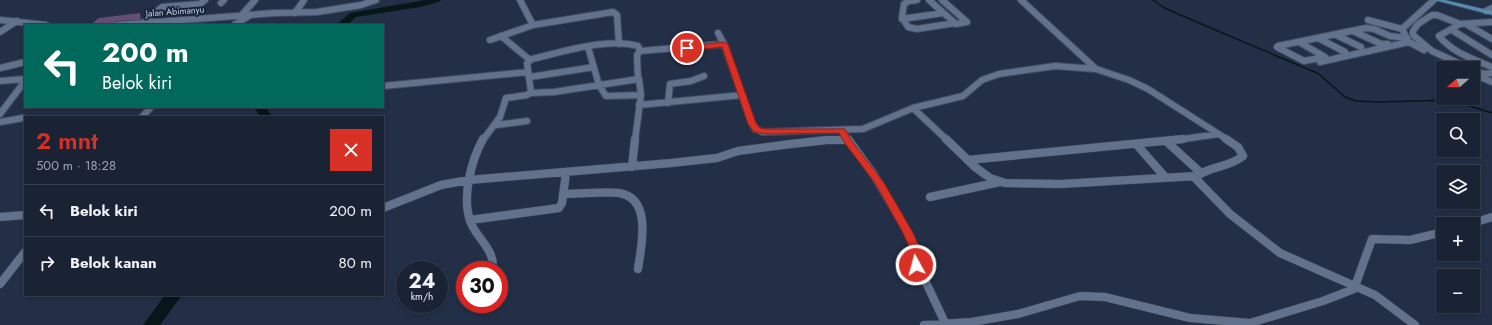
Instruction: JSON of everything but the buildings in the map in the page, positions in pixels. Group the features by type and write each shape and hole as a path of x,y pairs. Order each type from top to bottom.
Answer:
{"main road":[{"path":"1440,0 1490,11"}],"street":[{"path":"176,5 182,0"},
{"path":"144,22 162,7 200,4 205,0"},
{"path":"235,24 255,0"},
{"path":"296,13 304,0"},
{"name":"Jalan Abimanyu","path":"126,24 317,12 376,0"},
{"path":"520,0 533,25"},
{"path":"917,0 905,3 902,19 908,27 914,29 967,22 942,0"},
{"path":"928,0 955,23"},
{"path":"1021,0 1096,69"},
{"path":"1402,29 1440,0"},
{"path":"490,40 533,25 613,12 617,15 619,44"},
{"path":"902,19 943,13"},
{"path":"235,24 241,19 252,15"},
{"path":"1453,61 1431,51 1413,35 1413,31 1418,24 1432,15 1437,15 1465,24 1492,38"},
{"path":"0,20 39,24"},
{"path":"175,24 179,20"},
{"path":"1368,20 1402,29"},
{"path":"0,32 17,21"},
{"path":"1492,22 1465,24 1439,36 1477,60 1492,67"},
{"path":"1298,42 1325,57 1304,61 1277,47 1298,42 1353,31 1372,28 1400,42 1382,44 1353,31"},
{"path":"1402,29 1407,40"},
{"path":"1452,30 1492,55"},
{"path":"718,33 724,44 752,124 755,129 760,131 860,130 913,108 963,96 982,80 999,74 1054,66 1096,69 1129,80 1148,89 1238,147 1243,156 1239,160 1227,166 1199,174 1165,178 1038,184 1000,182 930,197"},
{"path":"1336,35 1361,46"},
{"path":"501,36 530,60"},
{"path":"1390,36 1407,40 1448,61"},
{"path":"1318,38 1345,52"},
{"path":"1319,62 1407,40"},
{"path":"530,94 531,90 527,64 530,60 588,48 619,44 635,44 638,46 640,51"},
{"path":"640,51 724,44"},
{"path":"588,48 599,85 607,97 641,95"},
{"path":"632,167 641,95 640,81 638,79 637,56 640,51"},
{"path":"0,68 24,62"},
{"path":"384,86 594,67"},
{"path":"1480,73 1484,74 1492,73"},
{"path":"668,103 670,84 691,81 704,76"},
{"path":"1480,77 1492,82"},
{"path":"494,261 493,257 470,220 469,180 471,167 482,141 496,125 502,115 506,98 638,79"},
{"path":"0,81 24,80"},
{"path":"0,114 24,81"},
{"path":"639,105 742,95"},
{"path":"143,116 150,108"},
{"path":"913,108 968,160 985,174 1000,182"},
{"path":"0,122 23,118"},
{"path":"496,125 527,121"},
{"path":"842,131 847,140 874,175 907,231 914,246 913,254 916,265 922,274 946,324"},
{"path":"968,160 1070,149 1167,142 1218,134"},
{"path":"384,208 441,185 469,180 709,160 738,151 827,140 847,140"},
{"path":"1167,142 1199,174"},
{"path":"1137,145 1165,178"},
{"path":"470,220 557,208 562,205 566,173"},
{"path":"1199,174 1195,178 1196,181 1230,214 1270,246 1290,259 1355,285 1375,295 1415,325"},
{"path":"563,194 620,193 635,201 640,209 643,225 638,269"},
{"path":"0,217 24,215"},
{"path":"1480,221 1492,217"},
{"path":"924,325 972,322 1018,314 1080,296 1105,297 1190,318 1250,323 1323,301 1354,289 1372,239 1410,240 1436,234"},
{"path":"0,284 24,253"}],"shaded area":[{"path":"140,13 141,21 118,24 91,24 99,18"}],"waterway":[{"path":"342,24 353,15 436,0"},
{"path":"1153,0 1163,7 1178,14 1319,74 1345,97 1356,101 1378,102 1451,100 1492,113"},
{"path":"260,108 266,116"},
{"path":"151,325 173,296"}],"route":[{"path":"687,48 724,44 752,124 758,130 767,132 842,131 884,190 907,231 914,246 913,254 916,265"}]}
